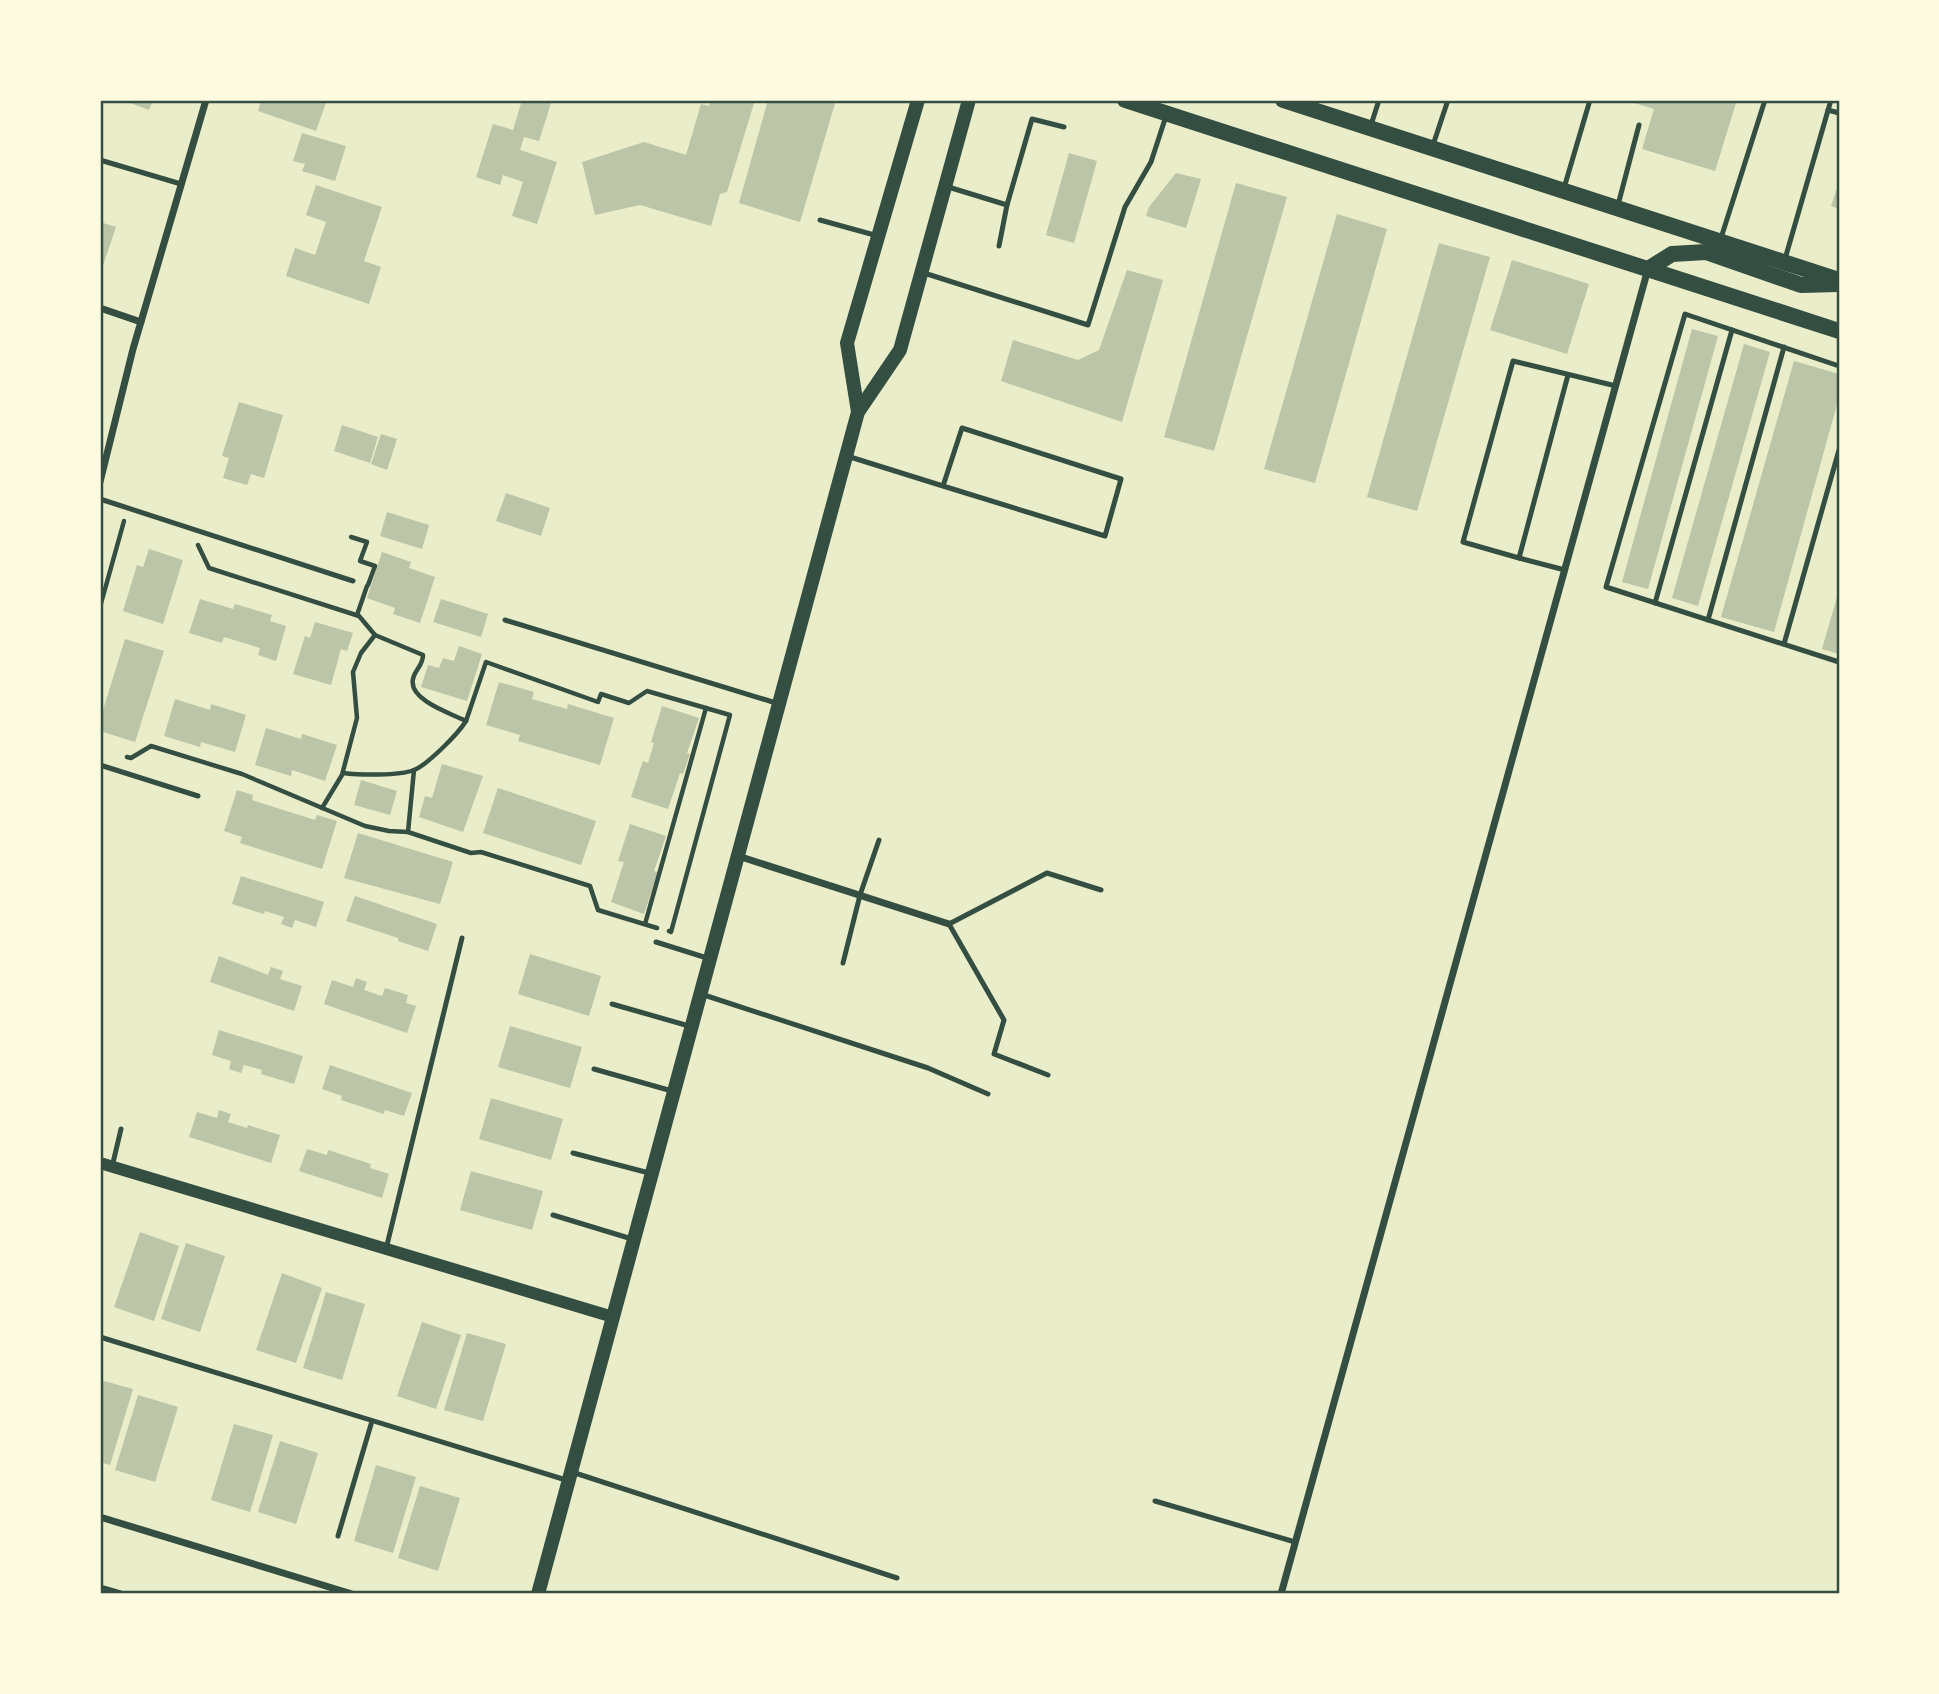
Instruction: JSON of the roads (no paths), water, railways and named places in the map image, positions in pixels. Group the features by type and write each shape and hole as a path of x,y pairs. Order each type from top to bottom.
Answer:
{"main road":[{"path":"858,412 847,343 918,100"},
{"path":"538,1594 858,412 900,350 969,100"},
{"path":"1125,100 1839,331"},
{"path":"1283,100 1320,106 1370,128 1839,282"},
{"path":"1648,269 1665,257 1693,251 1706,252 1801,285 1839,282"}],"street":[{"path":"100,482 141,322 206,100"},
{"path":"1281,1594 1648,269"},
{"path":"100,308 141,322"},
{"path":"738,856 949,923"},
{"path":"106,1165 613,1317"},
{"path":"100,1517 347,1593"}],"lane":[{"path":"1370,128 1379,100"},
{"path":"1432,148 1448,100"},
{"path":"1564,191 1590,100"},
{"path":"1720,241 1765,100"},
{"path":"1784,262 1831,100"},
{"path":"1828,110 1839,113"},
{"path":"921,272 1088,325 1125,207 1152,162 1167,113"},
{"path":"999,246 1007,205 1032,120 1064,127"},
{"path":"1618,208 1639,124"},
{"path":"100,160 181,184"},
{"path":"945,186 1007,205"},
{"path":"820,220 878,236"},
{"path":"1839,366 1685,314 1606,587 1839,662"},
{"path":"1655,603 1732,330"},
{"path":"1708,620 1784,347"},
{"path":"1564,570 1463,542 1513,361 1615,386"},
{"path":"1520,558 1568,374"},
{"path":"847,456 943,486 1105,536 1121,479 962,428 943,486"},
{"path":"1784,644 1839,450"},
{"path":"100,499 353,581"},
{"path":"505,620 779,704"},
{"path":"100,765 198,796"},
{"path":"843,963 860,895 879,839"},
{"path":"1048,1075 994,1054 1004,1020 949,923 1047,873 1101,890"},
{"path":"386,1249 462,938"},
{"path":"656,942 710,959"},
{"path":"701,994 928,1068 988,1094"},
{"path":"612,1004 692,1027"},
{"path":"594,1069 675,1091"},
{"path":"106,1165 121,1129"},
{"path":"573,1153 652,1174"},
{"path":"554,1215 635,1239"},
{"path":"100,1337 372,1421 570,1476 897,1578"},
{"path":"338,1536 372,1421"},
{"path":"1155,1501 1295,1542"},
{"path":"100,1587 124,1594"}]}
